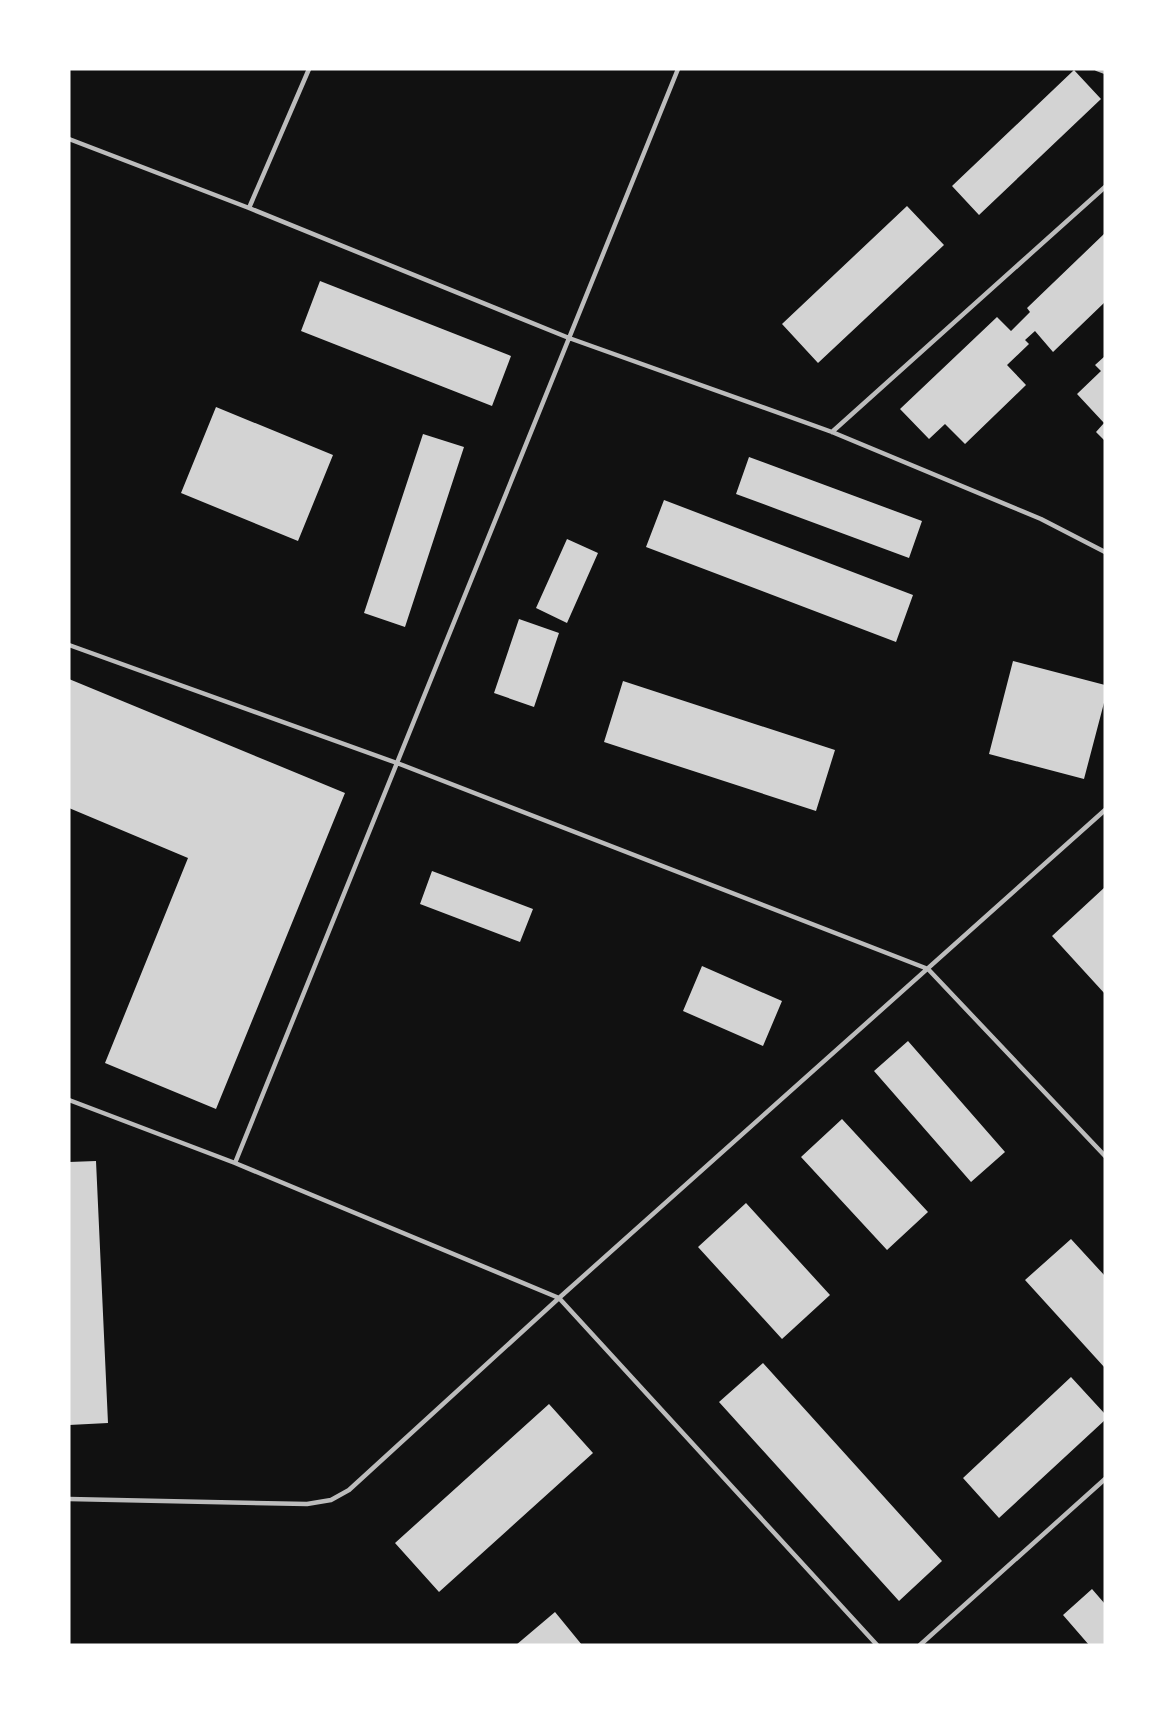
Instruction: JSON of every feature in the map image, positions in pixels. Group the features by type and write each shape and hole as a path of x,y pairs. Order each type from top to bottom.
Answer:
{"lane":[{"path":"249,208 309,69"},
{"path":"235,1163 678,69"},
{"path":"1097,69 1105,72"},
{"path":"69,139 249,208 569,338 832,432 1041,519 1105,552"},
{"path":"832,432 1105,187"},
{"path":"69,645 397,764 928,969 1105,1156"},
{"path":"69,1499 307,1504 331,1500 350,1490 559,1298 1105,810"},
{"path":"69,1100 235,1163 559,1298 877,1645"},
{"path":"920,1645 1105,1479"}],"building":[{"path":"1074,70 1101,99 979,215 952,186"},
{"path":"907,206 944,245 818,363 782,324"},
{"path":"1105,233 1105,302 1053,352 1035,331 1025,340 1029,344 1007,365 1026,385 965,444 945,424 929,439 900,409 997,317 1011,331 1030,312 1027,308"},
{"path":"320,281 511,356 492,406 301,331"},
{"path":"1105,356 1105,441 1096,432 1104,423 1077,394 1101,371 1095,365"},
{"path":"216,407 333,455 298,541 181,493"},
{"path":"423,434 464,447 405,627 364,613"},
{"path":"749,457 922,521 909,558 736,494"},
{"path":"664,500 913,595 896,642 646,547"},
{"path":"567,539 598,553 567,623 536,608"},
{"path":"519,619 559,633 534,707 494,693"},
{"path":"1013,661 1105,685 1105,699 1084,779 989,754"},
{"path":"69,679 345,793 216,1109 105,1063 188,858 69,808"},
{"path":"623,681 835,750 816,811 604,742"},
{"path":"432,871 533,909 520,942 420,904"},
{"path":"1105,887 1105,994 1052,936"},
{"path":"702,966 782,1001 763,1046 683,1011"},
{"path":"908,1041 1005,1152 971,1182 874,1071"},
{"path":"842,1119 928,1212 887,1250 801,1157"},
{"path":"96,1161 108,1423 69,1425 69,1162"},
{"path":"746,1203 830,1295 782,1339 698,1247"},
{"path":"1071,1239 1105,1276 1105,1368 1025,1280"},
{"path":"763,1363 942,1561 899,1601 719,1402"},
{"path":"1071,1377 1105,1414 1105,1420 999,1518 963,1478"},
{"path":"549,1404 593,1453 439,1592 395,1543"},
{"path":"1092,1589 1105,1604 1105,1645 1089,1645 1063,1615"},
{"path":"555,1612 582,1645 516,1645"}]}
